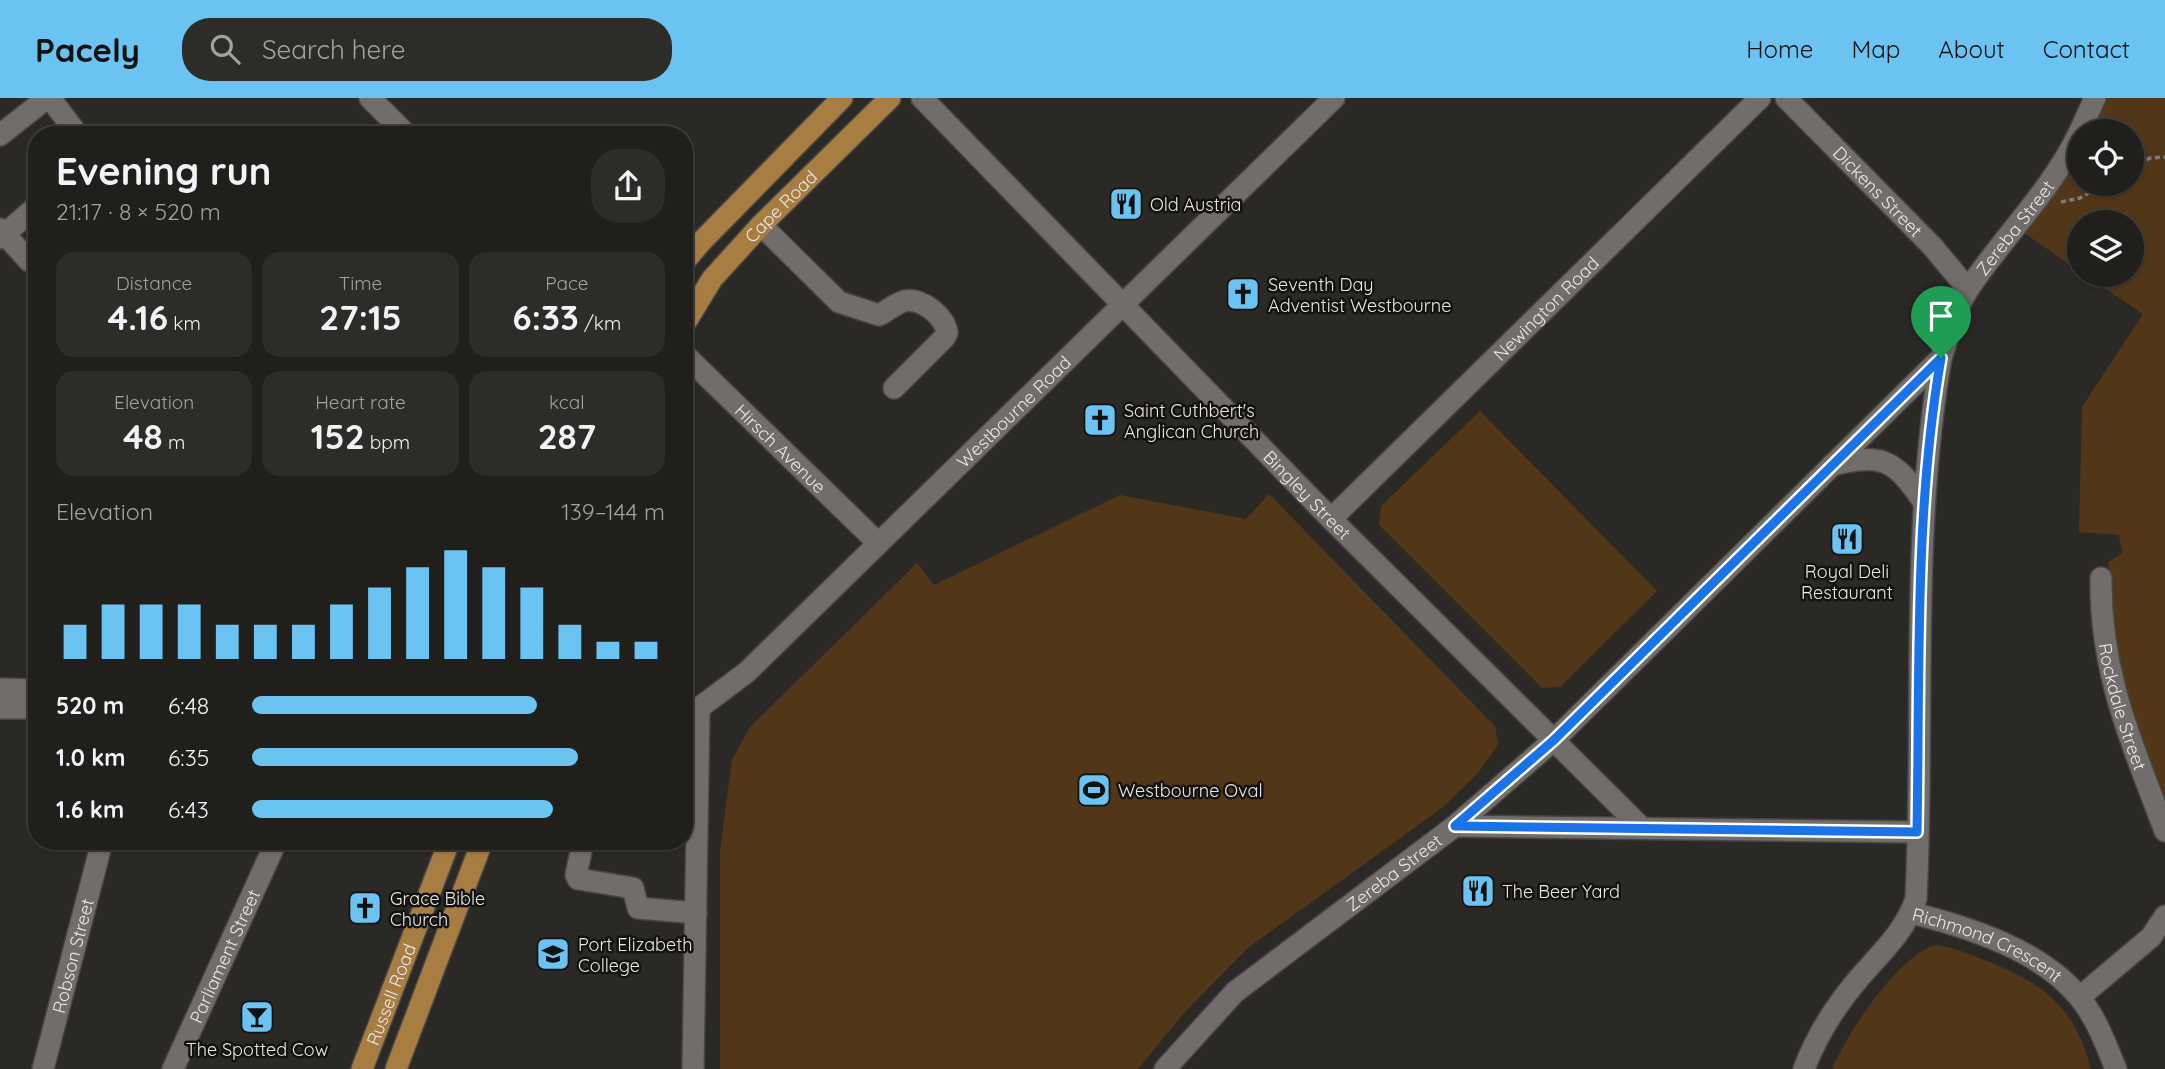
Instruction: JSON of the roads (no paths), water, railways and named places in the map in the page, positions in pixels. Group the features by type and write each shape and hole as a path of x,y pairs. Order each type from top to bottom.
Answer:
{"main road":[{"name":"Cape Road","path":"693,251 842,98"},
{"name":"Cape Road","path":"693,310 712,279 761,225 890,98"},
{"name":"Russell Road","path":"362,1069 446,850"},
{"name":"Russell Road","path":"396,1069 479,850"}],"street":[{"path":"0,135 49,98 71,126"},
{"path":"370,98 398,126"},
{"name":"Bingley Street","path":"922,98 1331,519 1640,826"},
{"name":"Westbourne Road","path":"693,708 747,672 1334,98"},
{"name":"Newington Road","path":"1331,519 1760,98"},
{"name":"Dickens Street","path":"1786,98 1932,246 1968,289"},
{"name":"Zereba Street","path":"2086,119 2095,98"},
{"name":"Zereba Street","path":"1166,1069 1235,992 1455,826 1554,740 1941,358 1968,289 2031,208 2067,152"},
{"path":"28,213 1,234 28,260"},
{"path":"761,225 845,306 879,315 904,301 914,301 929,308 944,323 947,333 944,338 894,388"},
{"path":"1912,913 1916,899 1923,501 1928,432 1941,358"},
{"name":"Hirsch Avenue","path":"693,363 878,543"},
{"path":"1832,465 1866,457 1879,460 1902,474 1923,501"},
{"name":"Rockdale Street","path":"2101,578 2101,615 2110,679 2165,831"},
{"path":"0,689 28,690"},
{"path":"0,708 28,708"},
{"path":"693,760 696,913 693,1069"},
{"path":"1455,826 1501,829 1640,826 1917,832"},
{"name":"Robson Street","path":"43,1069 100,850"},
{"name":"Parliament Street","path":"173,1069 272,850"},
{"path":"581,850 576,875 578,879 633,888 638,908 696,913"},
{"name":"Richmond Crescent","path":"1804,1069 1821,1030 1839,1003 1896,939 1912,913 1970,931 2031,958 2055,973 2080,997 2104,1038 2116,1069"},
{"path":"2080,997 2151,937 2165,916"}],"place":[{"name":"Old Austria","path":"1126,204"},
{"name":"Seventh Day Adventist Westbourne","path":"1243,294"},
{"name":"Saint Cuthbert's Anglican Church","path":"1100,420"},
{"name":"Royal Deli Restaurant","path":"1847,539"},
{"name":"Westbourne Oval","path":"1094,790"},
{"name":"The Beer Yard","path":"1478,891"},
{"name":"Grace Bible Church","path":"365,908"},
{"name":"Port Elizabeth College","path":"553,954"},
{"name":"The Spotted Cow","path":"257,1017"}]}
